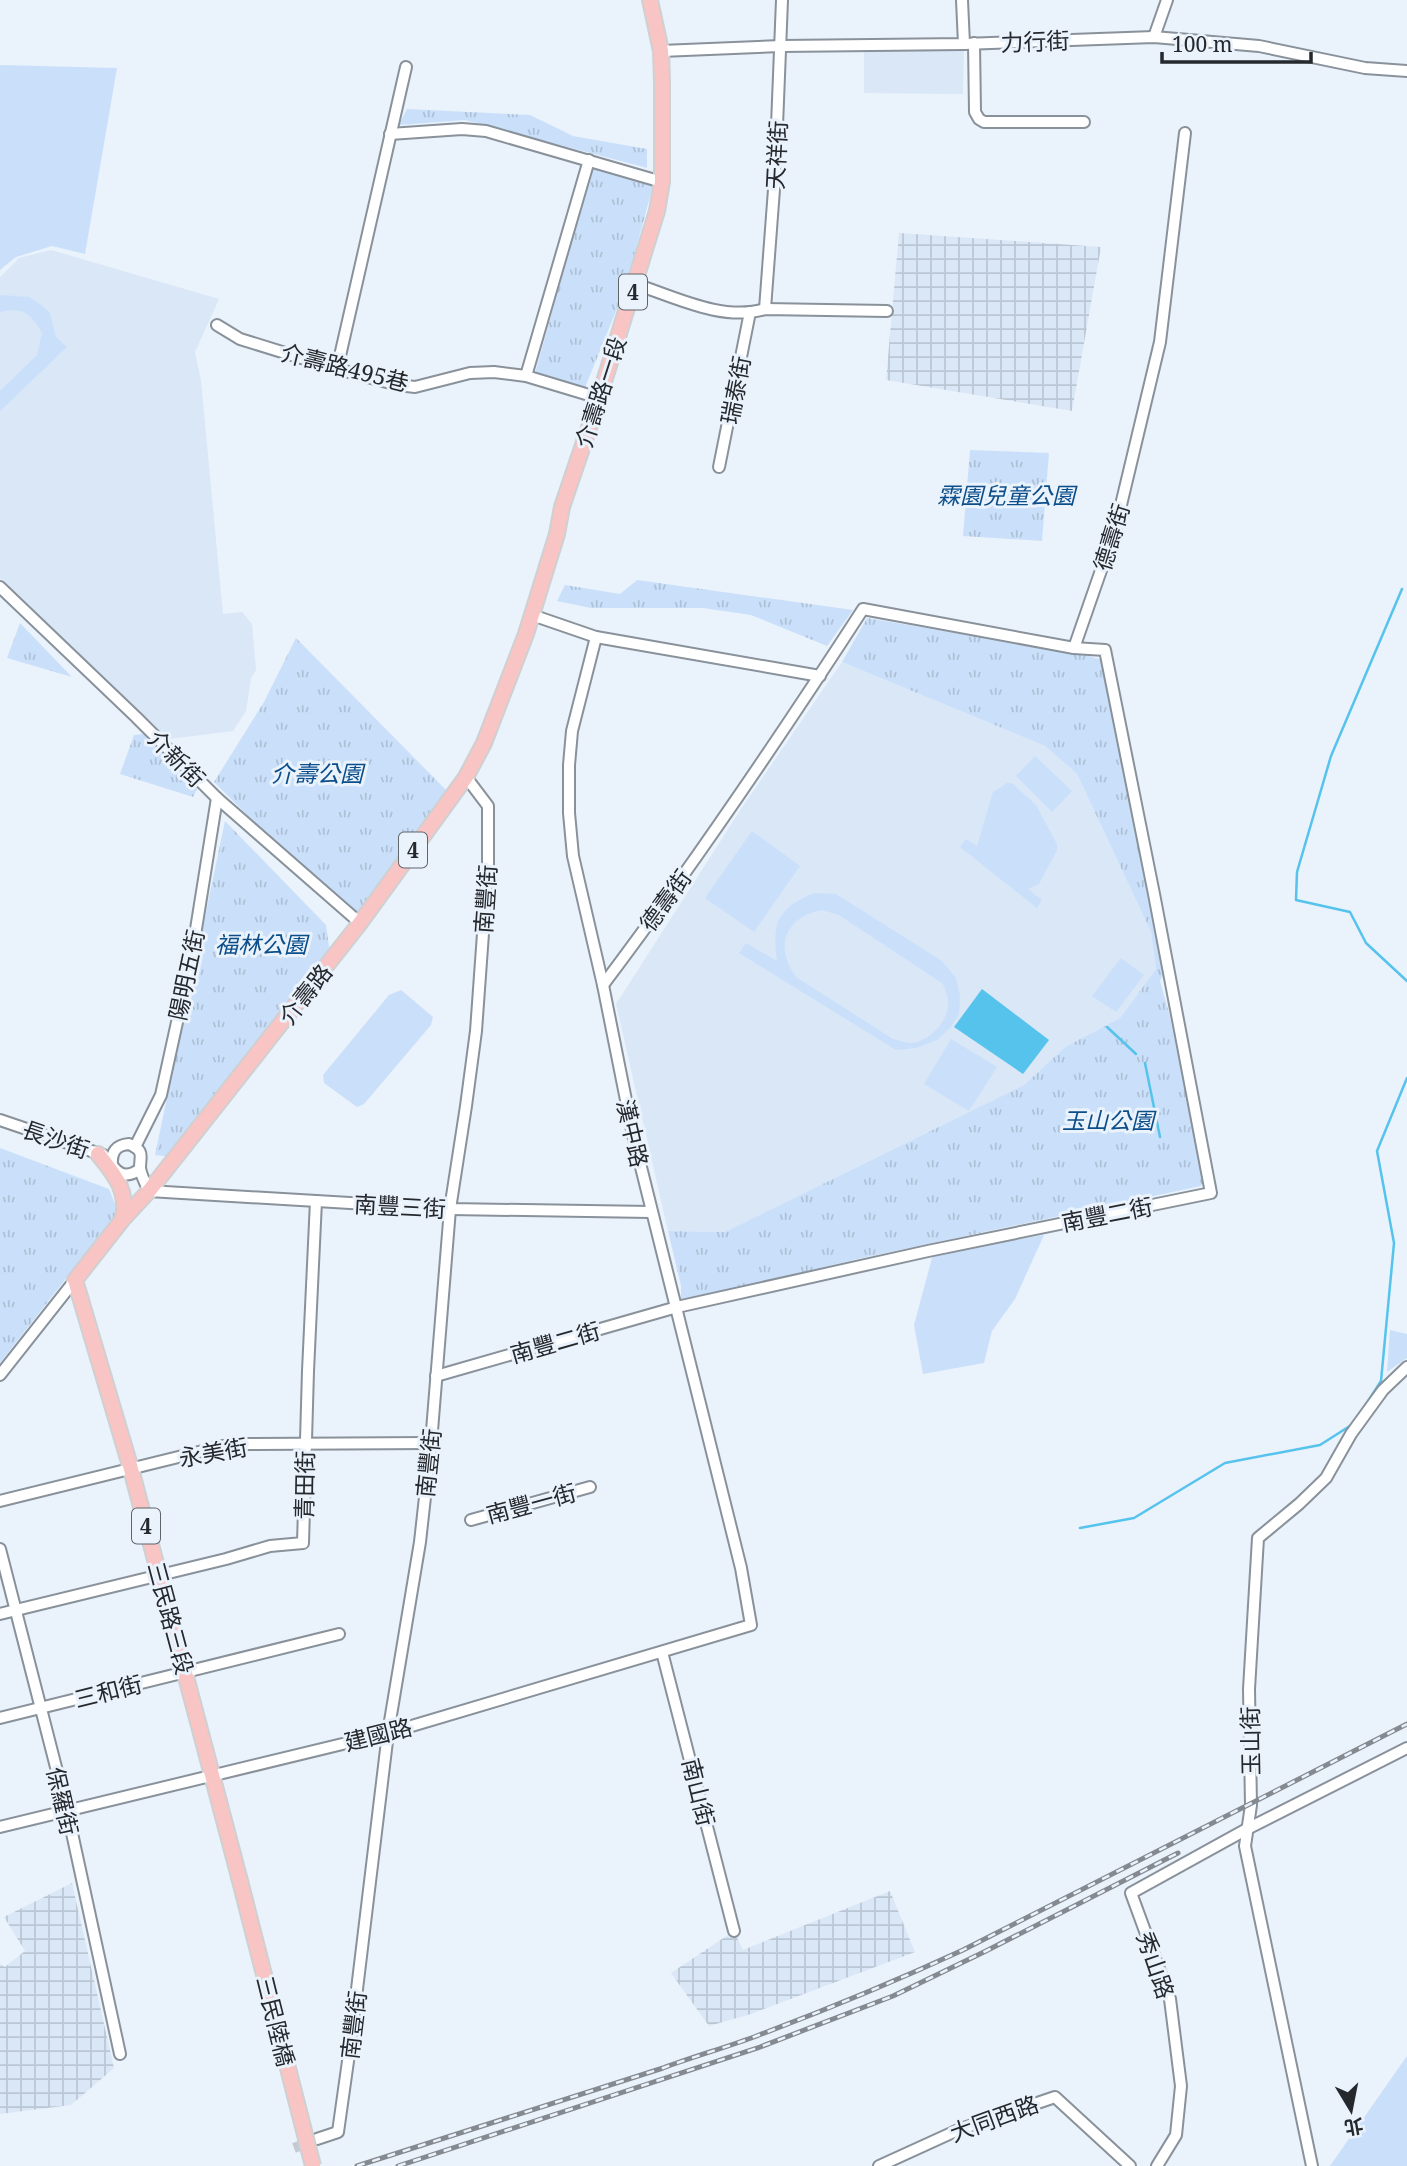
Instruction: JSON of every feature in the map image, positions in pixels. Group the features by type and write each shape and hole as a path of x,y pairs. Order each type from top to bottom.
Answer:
{"main road":[{"name":"介壽路一段","path":"544,575 562,507 657,211 662,182 661,51 650,0"},
{"name":"介壽路","path":"75,1280 149,1191 360,923 466,777 484,743 532,615 544,575"},
{"path":"105,1156 126,1202 123,1219"},
{"name":"三民路三段","path":"75,1280 131,1469 239,1877"},
{"name":"三民陸橋","path":"239,1877 313,2166"}],"street":[{"name":"天祥街","path":"765,309 775,176 782,0"},
{"path":"962,0 975,112 979,120 1084,122"},
{"path":"1154,37 1167,0"},
{"name":"力行街","path":"661,51 1154,37 1259,47 1364,68 1407,71"},
{"path":"337,369 406,67"},
{"path":"390,134 462,129 486,131 662,182"},
{"name":"德壽街","path":"603,985 715,832 863,609 1074,648 1115,530 1160,342 1185,133"},
{"path":"526,376 589,160"},
{"path":"635,284 718,311 887,311"},
{"name":"瑞泰街","path":"719,467 750,312"},
{"name":"介壽路495巷","path":"217,326 240,339 398,385 415,387 470,373 494,372 526,376 599,398"},
{"name":"介新街","path":"0,587 217,798 360,923"},
{"path":"532,615 596,637 820,676"},
{"name":"漢中路","path":"596,637 572,731 569,813 573,856 603,985 619,1070 741,1568 751,1625"},
{"name":"南豐二街","path":"436,1376 677,1307 929,1251 1211,1193 1105,650 1074,648"},
{"name":"南豐街","path":"317,2138 338,2132 351,2047 388,1732 418,1555 431,1443 450,1209 476,1031 488,864 488,806 466,777"},
{"name":"陽明五街","path":"135,1147 161,1095 192,954 217,798"},
{"name":"長沙街","path":"0,1120 105,1156 121,1174 128,1175 140,1169"},
{"name":"長沙街","path":"105,1156 123,1145 135,1147"},
{"path":"135,1147 142,1157 140,1169 149,1191"},
{"name":"南豐三街","path":"149,1191 450,1209 652,1212"},
{"name":"青田街","path":"0,1614 270,1546 303,1543 316,1201"},
{"name":"介壽路","path":"0,1375 75,1280"},
{"name":"玉山街","path":"1312,2166 1245,1846 1251,1805 1249,1689 1258,1538 1326,1478 1351,1434 1383,1390 1407,1367"},
{"name":"永美街","path":"0,1501 223,1446 431,1443"},
{"name":"南豐一街","path":"471,1520 590,1487"},
{"name":"保羅街","path":"0,1549 67,1810 120,2054"},
{"name":"建國路","path":"0,1827 388,1732 751,1625"},
{"name":"三和街","path":"0,1717 339,1634"},
{"name":"南山街","path":"662,1652 734,1931"},
{"path":"1247,1829 1407,1748"},
{"name":"秀山路","path":"1157,2166 1176,2135 1181,2086 1170,1998 1130,1893 1247,1829"},
{"name":"大同西路","path":"879,2166 958,2130 1055,2097 1130,2166"}],"shaded area":[{"path":"864,49 964,49 963,94 864,93"},
{"path":"899,233 1101,247 1072,411 886,380"},
{"path":"51,250 219,299 195,352 201,381 223,614 242,612 252,624 256,670 251,678 246,711 233,731 169,739 0,578 0,277 19,258"},
{"path":"842,662 1045,746 1077,774 1151,932 1156,969 1120,1018 1065,1047 1024,1085 725,1232 668,1231 616,1004 741,809"},
{"path":"72,1883 114,2068 71,2105 0,2114 0,1964 5,1967 25,1951 4,1917"},
{"path":"890,1891 915,1952 751,2014 709,2026 671,1973 734,1931 743,1950"}],"green space":[{"path":"0,65 117,68 85,254 52,246 16,257 0,270"},
{"path":"407,109 530,115 573,136 647,149 647,168 465,120 399,125"},
{"path":"592,168 653,186 625,289 584,390 534,377"},
{"path":"0,295 29,297 41,305 50,313 56,337 67,347 0,411 0,391 37,355 42,333 26,313 15,310 0,312"},
{"name":"霖園兒童公園","path":"970,450 1049,453 1042,541 963,536"},
{"path":"637,580 853,610 827,646 751,615 703,608 591,608 557,601 565,585 620,594"},
{"name":"玉山公園","path":"867,618 1086,655 1102,660 1165,971 1160,981 1204,1177 1201,1186 862,1258 681,1301 681,1286 668,1231 725,1232 1024,1085 1065,1047 1120,1018 1156,969 1151,932 1077,774 1045,746 842,662"},
{"path":"20,623 72,677 7,658"},
{"name":"介壽公園","path":"296,638 449,793 355,923 214,782 264,702"},
{"path":"143,734 198,788 193,797 120,774 134,735"},
{"path":"1035,756 1072,791 1052,812 1016,776"},
{"path":"1007,783 1012,783 1036,805 1057,844 1057,850 1039,884 1028,889 1042,900 1037,908 960,847 966,839 977,846 993,792"},
{"name":"福林公園","path":"225,821 326,925 330,953 174,1157 155,1155"},
{"path":"752,831 800,866 754,932 705,898"},
{"path":"814,893 836,894 942,961 956,978 960,996 959,1014 951,1027 937,1040 916,1048 896,1050 739,953 746,943 777,961 775,936 780,918 802,899","holes":["822,910 839,915 943,984 948,1000 946,1015 937,1029 925,1039 910,1043 893,1039 796,977 789,966 785,944 792,926 799,919"]},
{"path":"1121,958 1144,975 1116,1012 1092,996"},
{"path":"401,990 433,1017 431,1025 364,1104 357,1107 324,1083 323,1075 389,995"},
{"path":"951,1039 997,1067 969,1111 924,1084"},
{"path":"0,1148 109,1189 118,1212 0,1363"},
{"path":"1044,1235 1015,1299 992,1331 984,1363 923,1374 914,1325 933,1254"},
{"path":"1390,1330 1407,1334 1407,1358 1387,1372"},
{"path":"1407,2056 1407,2166 1330,2166"}],"water":[{"path":"982,989 1049,1040 1023,1074 954,1027"}],"waterway":[{"path":"1402,589 1331,756 1297,872 1296,900 1350,912 1366,943 1407,981"},
{"path":"1107,1027 1136,1054"},
{"path":"1145,1063 1160,1137"},
{"path":"1365,1406 1381,1381 1394,1243 1377,1151 1407,1078"},
{"path":"1080,1528 1134,1518 1225,1463 1320,1445 1353,1424"}],"tunnel":[{"path":"294,2148 312,2141"}],"railway":[{"path":"357,2166 735,2044 887,1984 963,1950 1407,1724"},
{"path":"398,2166 760,2047 893,1996 1178,1853"}]}
